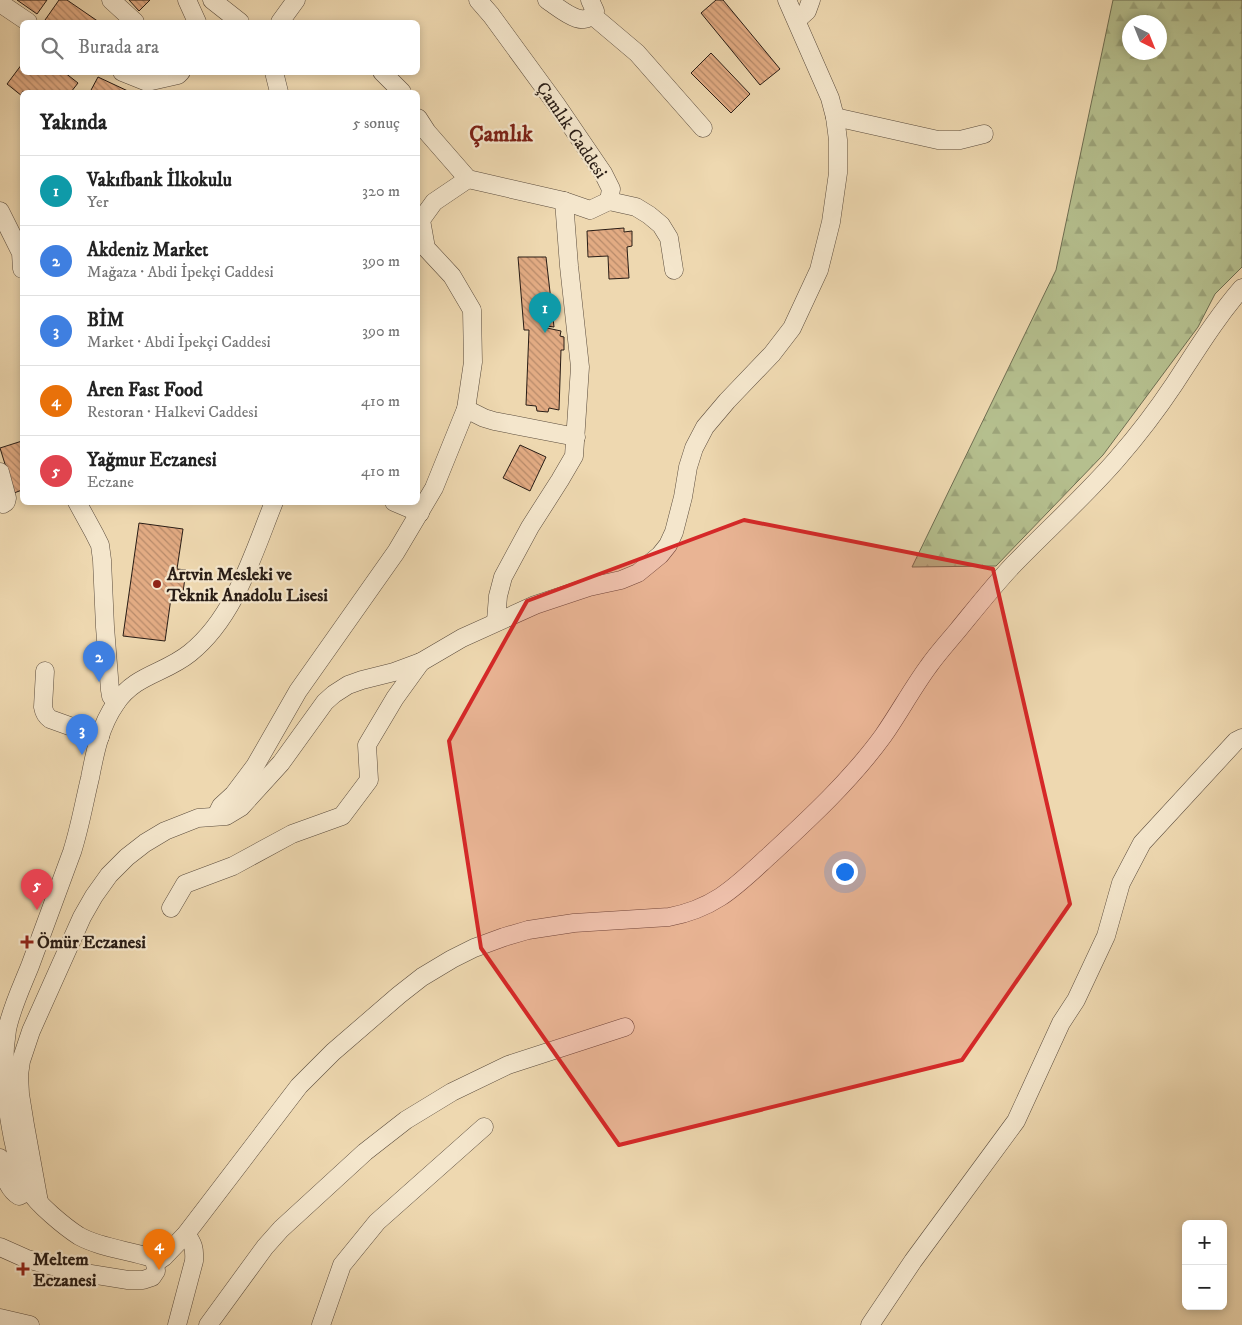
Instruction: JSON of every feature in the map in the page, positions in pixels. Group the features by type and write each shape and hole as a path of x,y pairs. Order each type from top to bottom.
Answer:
{"street":[{"path":"111,0 134,20"},
{"path":"187,0 196,20"},
{"path":"212,0 237,20"},
{"path":"281,20 296,0"},
{"name":"Çamlık Caddesi","path":"468,179 564,201 590,210 609,201 611,189 603,173 556,104 478,0"},
{"path":"547,0 578,20 588,19 591,8 637,53 703,128"},
{"path":"34,1196 20,1094 19,1075 21,1061 31,1030 82,918 94,896 109,875 127,857 165,831 198,818 226,816 249,800 281,763 325,702 334,694 362,680 394,672 421,662 496,621 535,605 589,587 621,580 638,573 660,555 668,545 678,520 688,467 694,448 705,428 727,401 772,354 792,328 819,270 830,222 838,172 838,140 835,117 830,98 787,0"},
{"path":"797,20 806,10 811,0"},
{"path":"0,3 25,20"},
{"path":"127,75 148,87 174,75"},
{"path":"275,75 278,90"},
{"path":"385,75 400,90"},
{"path":"835,117 927,139 960,140 984,134"},
{"path":"216,816 221,806 234,794 255,766 298,691 396,552 420,513 434,488 466,409 473,362 472,310 452,276 426,248 421,220 434,202 468,179 427,132 420,121"},
{"path":"496,621 498,596 503,577 530,527 574,456 580,367 564,201"},
{"path":"609,201 636,207 661,225 669,238 674,270"},
{"path":"0,211 20,254"},
{"path":"156,1263 186,1234 299,1086 332,1052 422,977 474,948 504,937 535,929 574,923 669,917 683,914 714,902 741,882 797,831 846,781 882,736 928,666 986,596 1013,566 1091,488 1146,423 1215,322 1242,288"},
{"path":"466,409 494,421 576,437"},
{"path":"0,472 7,498 6,502 0,503"},
{"path":"79,505 100,545 110,690 116,702"},
{"path":"2,1245 27,1259 72,1271 128,1280 143,1280 152,1277 156,1271 156,1263 152,1258 80,1236 63,1224 34,1196 22,1175 6,1103 4,1017 72,852 100,737 110,712 129,687 170,666 191,652 215,626 238,591 273,505"},
{"path":"401,505 420,513"},
{"path":"171,908 185,884 233,866 292,834 342,816 369,780 366,746 395,698 421,662"},
{"path":"45,672 43,707 46,716 100,737"},
{"path":"870,1325 913,1261 1016,1121 1061,1023 1076,1000 1106,936 1121,883 1142,843 1236,741 1242,738"},
{"path":"208,1325 265,1247 281,1229 365,1152 406,1120 452,1092 508,1065 625,1027"},
{"path":"321,1325 342,1266 377,1222 484,1127"},
{"path":"0,1158 11,1189 19,1196 34,1196"},
{"path":"178,1325 195,1251 193,1243 186,1234"},
{"path":"0,1318 30,1325"}],"highlighted area":[{"path":"744,520 993,569 1070,904 962,1060 619,1145 481,948 449,741 527,601"}],"green space":[{"path":"1113,0 1242,0 1242,267 1215,294 1198,327 1103,455 996,566 912,567 1056,270"}],"building":[{"path":"17,0 47,0 37,14"},
{"path":"59,0 67,0 96,20 45,20"},
{"path":"129,0 150,0 139,11"},
{"path":"716,0 723,0 780,69 760,85 701,13"},
{"path":"711,53 750,94 731,113 691,73"},
{"path":"20,67 20,75 68,75 78,83 73,90 20,90 20,94 7,84"},
{"path":"98,77 126,90 91,90"},
{"path":"624,228 624,232 632,231 632,246 627,247 629,278 609,279 608,256 588,257 587,231"},
{"path":"518,257 546,257 554,327 547,326 547,328 561,331 560,336 564,337 564,350 561,350 559,410 549,408 548,412 537,411 536,406 526,405 529,330 524,330"},
{"path":"20,442 20,491 14,493 0,448"},
{"path":"520,445 546,457 530,491 503,478"},
{"name":"Artvin Mesleki ve Teknik Anadolu Lisesi","path":"139,523 183,529 177,569 186,570 182,600 171,598 165,641 123,636"}],"place":[{"name":"Vakıfbank İlkokulu","path":"545,333"},
{"name":"Artvin Mesleki ve Teknik Anadolu Lisesi","path":"157,584"},
{"name":"Akdeniz Market","path":"99,682"},
{"name":"BİM","path":"82,755"},
{"name":"Yağmur Eczanesi","path":"37,910"},
{"name":"Ömür Eczanesi","path":"27,942"},
{"name":"Meltem Eczanesi","path":"23,1269"},
{"name":"Aren Fast Food","path":"159,1270"}],"district":[{"name":"Çamlık","path":"501,133"}]}
